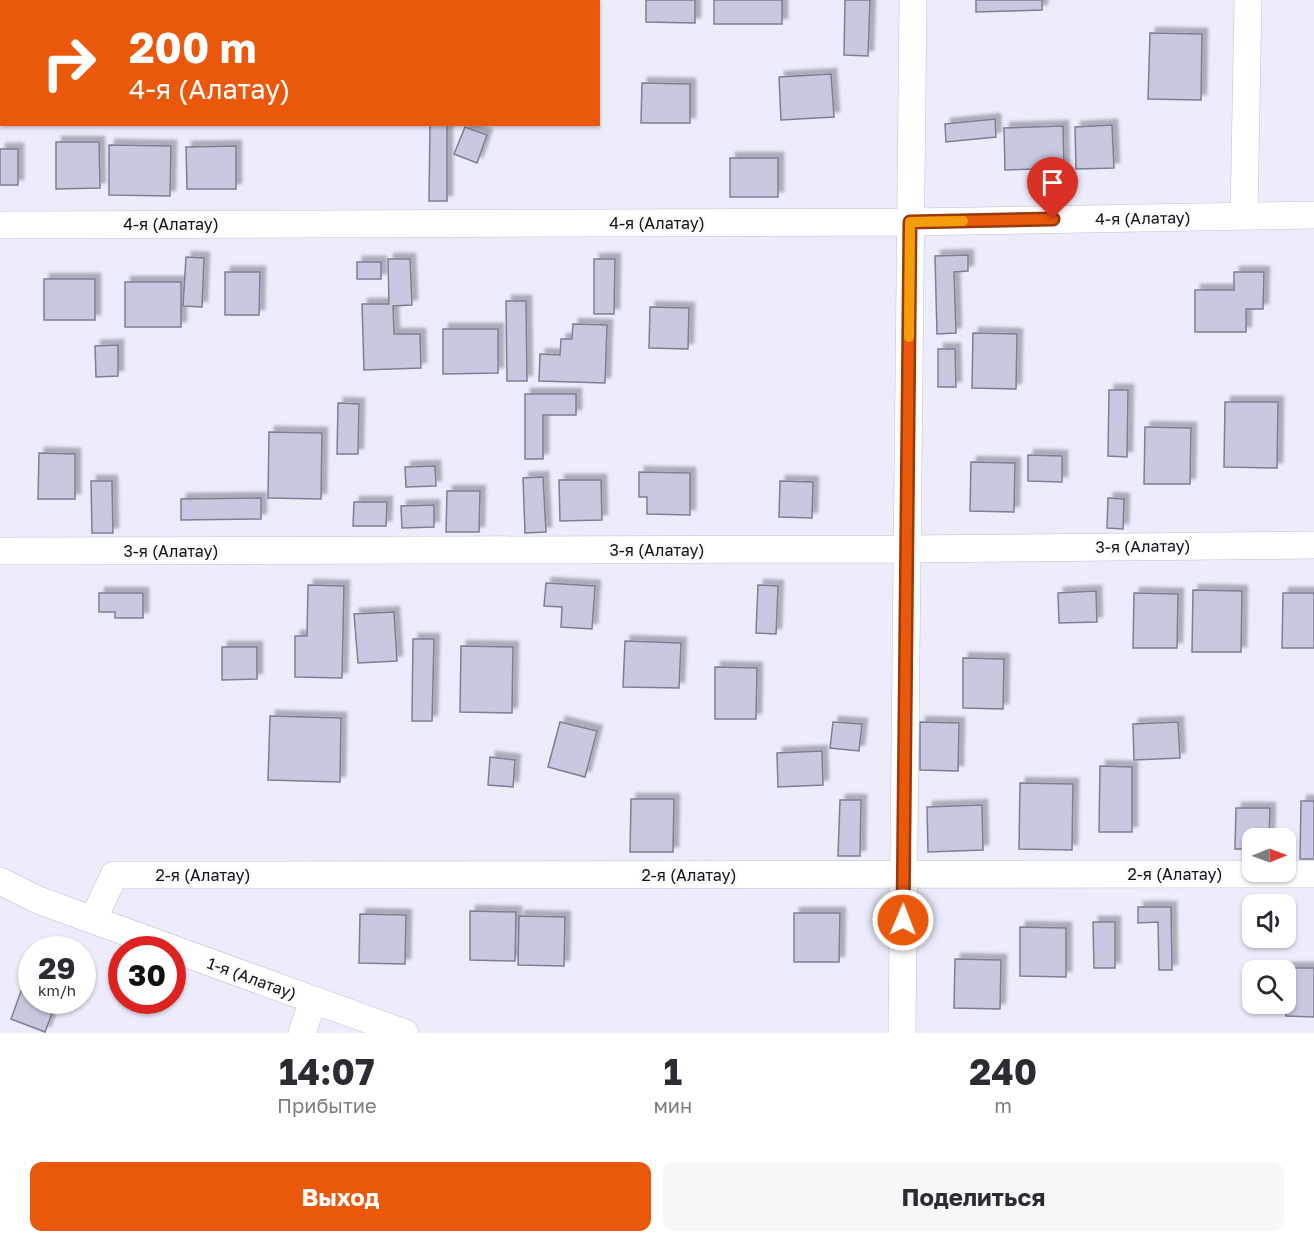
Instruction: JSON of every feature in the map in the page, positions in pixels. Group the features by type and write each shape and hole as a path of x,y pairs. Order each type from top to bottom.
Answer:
{"street":[{"path":"902,1033 913,0"},
{"path":"1244,216 1248,0"},
{"name":"4-я (Алатау)","path":"0,225 910,222 1314,215"},
{"name":"3-я (Алатау)","path":"0,551 906,549 1314,545"},
{"name":"2-я (Алатау)","path":"93,920 114,875 1314,874"},
{"name":"1-я (Алатау)","path":"0,881 39,900 405,1033"},
{"path":"302,1033 314,1000"}],"building":[{"path":"646,0 695,0 695,23 646,22"},
{"path":"714,0 782,0 782,24 714,24"},
{"path":"845,0 870,0 868,56 844,55"},
{"path":"976,0 1042,0 1042,10 976,12"},
{"path":"1150,33 1202,34 1201,100 1148,99"},
{"path":"831,74 834,117 781,120 779,77"},
{"path":"642,83 690,84 690,123 641,123"},
{"path":"995,119 996,137 946,142 945,124"},
{"path":"1112,125 1114,168 1076,169 1075,127"},
{"path":"430,126 447,126 447,201 429,201"},
{"path":"1063,126 1064,168 1005,170 1004,128"},
{"path":"465,127 487,135 477,163 454,154"},
{"path":"56,142 99,142 100,188 56,189"},
{"path":"109,145 171,146 170,196 109,195"},
{"path":"236,146 236,189 187,189 186,147"},
{"path":"0,149 18,149 18,185 0,185"},
{"path":"730,158 778,158 778,197 730,197"},
{"path":"968,255 968,271 954,272 956,333 937,334 935,256"},
{"path":"186,257 204,258 202,307 183,306"},
{"path":"388,259 410,259 412,305 393,306 394,334 420,334 421,368 364,370 362,304 389,304"},
{"path":"594,259 615,259 614,314 594,314"},
{"path":"357,262 381,262 381,279 357,279"},
{"path":"225,272 260,272 259,315 225,315"},
{"path":"1234,272 1264,272 1263,309 1246,309 1246,332 1195,332 1195,290 1234,290"},
{"path":"44,279 95,279 95,320 44,320"},
{"path":"125,282 181,282 181,327 125,327"},
{"path":"506,301 526,301 527,381 507,381"},
{"path":"650,307 689,308 688,349 649,348"},
{"path":"573,324 607,325 605,383 539,381 540,354 560,355 561,339 572,339"},
{"path":"443,329 498,329 498,373 443,374"},
{"path":"973,333 1017,334 1016,389 972,388"},
{"path":"118,345 118,376 96,377 95,346"},
{"path":"938,349 955,349 956,387 938,387"},
{"path":"1109,390 1128,390 1127,457 1108,456"},
{"path":"525,394 576,394 576,415 543,415 543,459 525,459"},
{"path":"1225,402 1278,402 1277,468 1224,467"},
{"path":"338,403 359,404 358,454 337,454"},
{"path":"1145,427 1191,428 1190,484 1144,484"},
{"path":"269,432 322,433 321,499 268,498"},
{"path":"39,453 75,454 75,499 38,499"},
{"path":"1028,455 1062,456 1062,482 1028,481"},
{"path":"971,462 1015,463 1014,512 970,511"},
{"path":"435,466 436,486 406,487 405,467"},
{"path":"639,472 690,473 690,515 647,514 647,497 639,497"},
{"path":"543,477 546,532 525,533 523,478"},
{"path":"559,480 601,480 602,520 560,521"},
{"path":"91,481 112,481 113,533 92,533"},
{"path":"780,481 813,482 812,518 779,517"},
{"path":"447,491 480,491 479,532 446,532"},
{"path":"261,498 261,519 181,520 181,499"},
{"path":"1108,498 1124,499 1123,529 1107,528"},
{"path":"354,502 387,502 386,526 353,526"},
{"path":"434,505 434,527 402,528 401,506"},
{"path":"546,583 595,586 592,629 561,627 562,607 544,606"},
{"path":"308,585 344,586 342,678 295,677 295,636 307,636"},
{"path":"758,585 778,586 776,634 756,633"},
{"path":"1193,590 1242,591 1241,652 1192,652"},
{"path":"1096,591 1097,622 1059,623 1058,593"},
{"path":"99,593 143,593 143,618 115,618 115,612 99,612"},
{"path":"1134,593 1178,594 1177,648 1133,648"},
{"path":"1283,593 1314,593 1314,648 1282,648"},
{"path":"394,612 397,661 358,663 354,614"},
{"path":"413,639 434,639 432,721 412,721"},
{"path":"625,641 681,643 679,688 623,687"},
{"path":"461,646 513,647 512,713 460,712"},
{"path":"222,647 257,647 257,679 222,680"},
{"path":"963,658 1004,659 1003,709 963,708"},
{"path":"715,667 757,668 756,719 715,719"},
{"path":"270,716 341,718 340,782 268,780"},
{"path":"560,722 597,731 585,777 548,767"},
{"path":"833,722 862,724 859,751 830,748"},
{"path":"920,722 959,723 958,771 920,770"},
{"path":"1178,722 1180,758 1134,760 1133,724"},
{"path":"822,751 823,785 778,787 777,753"},
{"path":"490,757 515,760 513,787 488,785"},
{"path":"1100,766 1132,767 1132,832 1099,832"},
{"path":"1020,783 1073,784 1072,850 1019,849"},
{"path":"631,799 674,799 673,852 630,852"},
{"path":"840,800 861,800 860,856 838,856"},
{"path":"1301,801 1314,801 1314,859 1300,859"},
{"path":"982,805 983,850 928,852 927,807"},
{"path":"1236,808 1270,808 1269,828 1242,828 1242,849 1235,849"},
{"path":"1138,907 1171,907 1172,970 1159,970 1158,922 1138,923"},
{"path":"470,911 516,912 515,961 470,960"},
{"path":"794,913 840,913 839,962 794,962"},
{"path":"360,914 406,915 405,964 359,963"},
{"path":"519,916 565,917 564,966 518,965"},
{"path":"1093,922 1115,922 1115,968 1094,968"},
{"path":"1020,927 1066,928 1066,977 1020,976"},
{"path":"955,959 1001,960 1000,1009 954,1008"},
{"path":"1296,968 1314,968 1314,1017 1286,1016 1286,1014 1296,1014"},
{"path":"18,1000 18,1014 52,1014 45,1032 11,1019"}],"slow traffic":[{"path":"909,337 910,222 963,221"}],"route":[{"path":"903,920 910,222 1053,219"}]}
